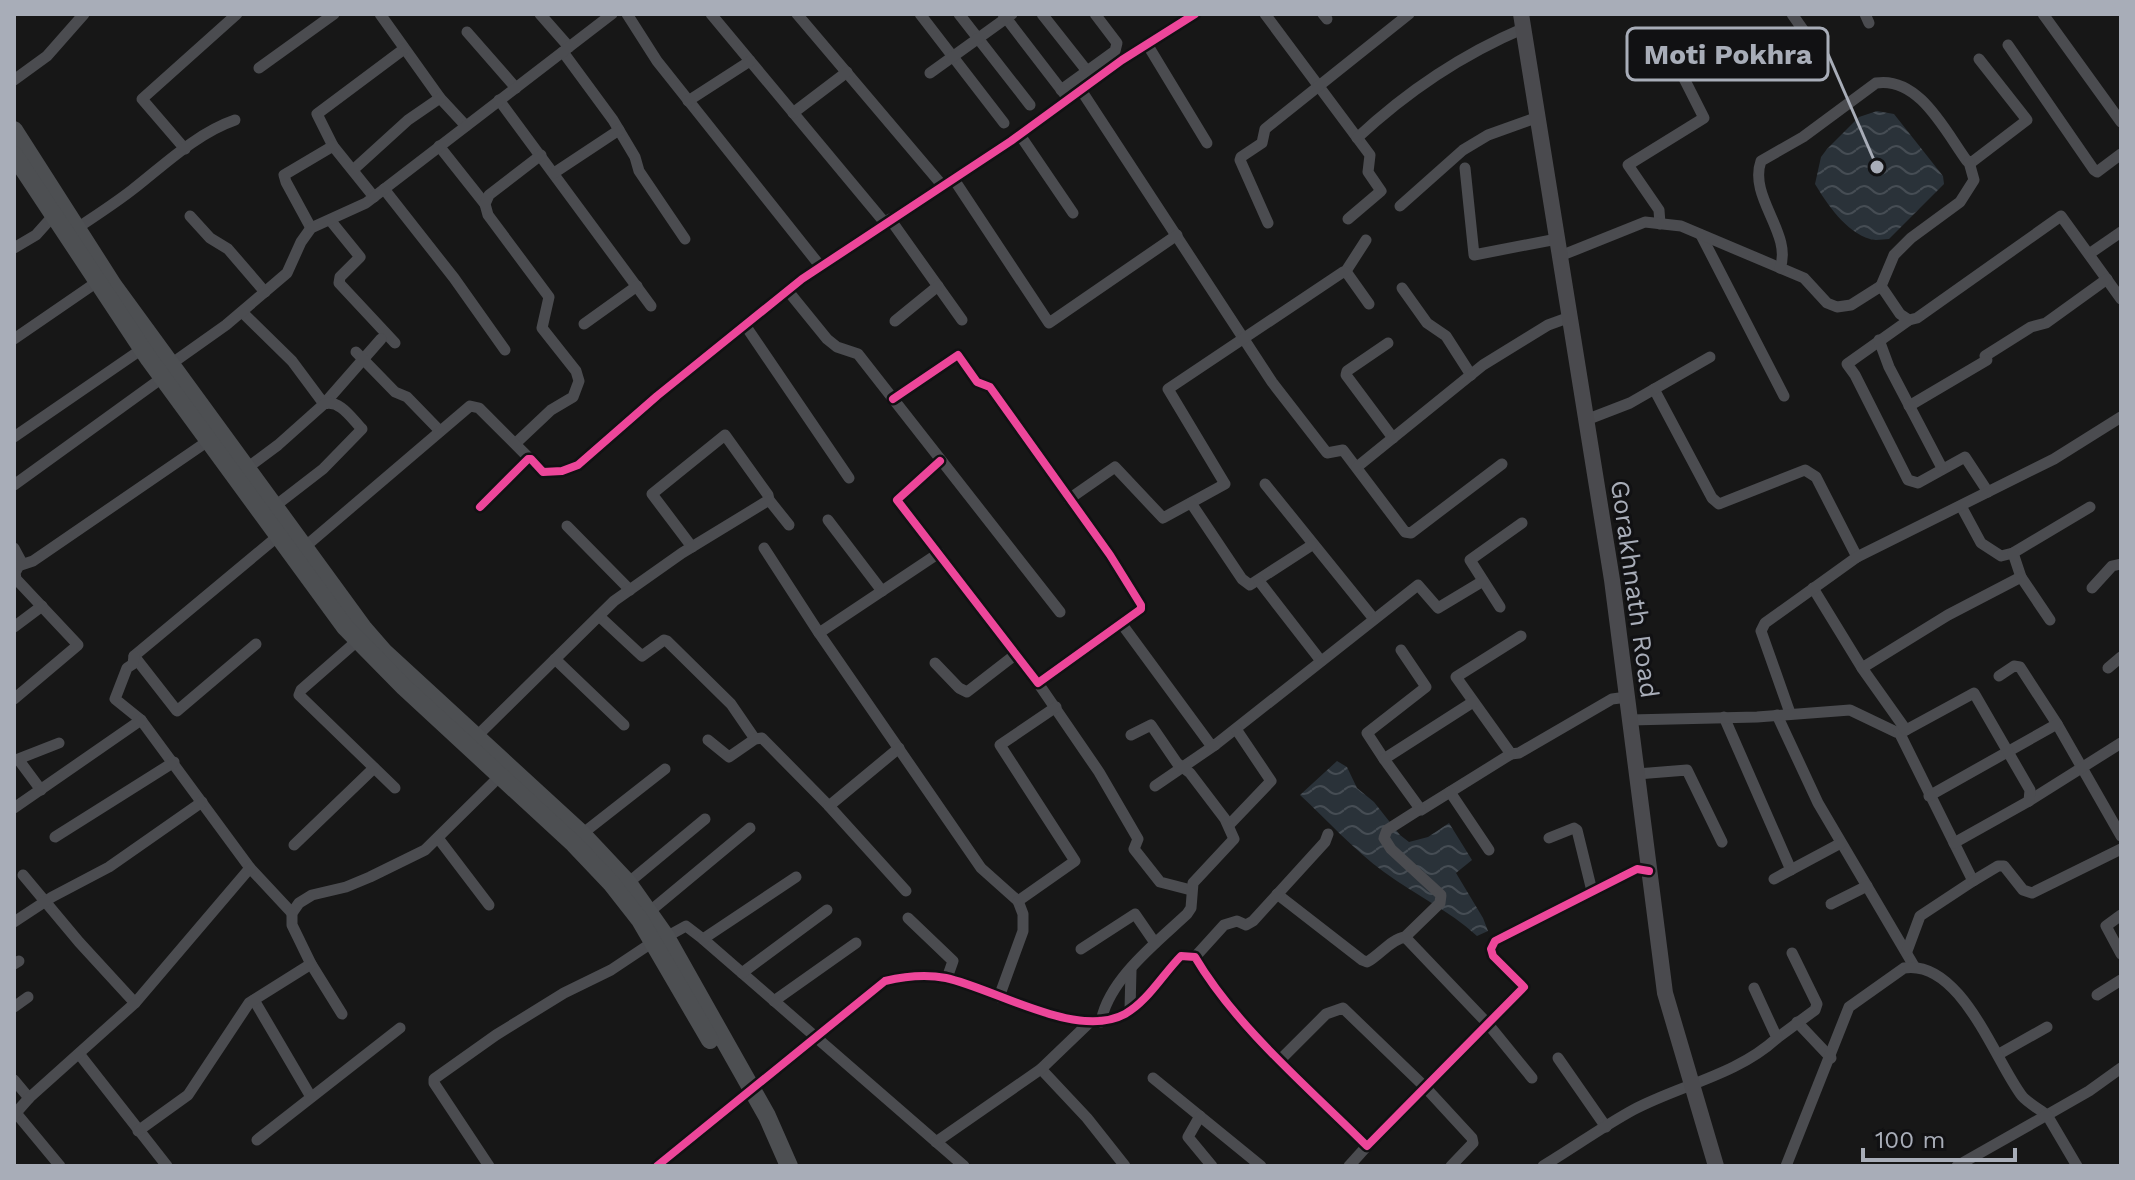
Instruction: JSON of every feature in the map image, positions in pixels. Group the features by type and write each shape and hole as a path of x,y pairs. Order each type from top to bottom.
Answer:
{"main road":[{"name":"Gorakhnath Road","path":"1523,21 1612,580 1665,993 1716,1166"},
{"path":"14,130 208,441 298,552 384,652 582,834 628,883 649,912 659,939 746,1092 776,1166"},
{"path":"14,155 142,349 167,371 247,468 275,506 284,532"},
{"path":"298,552 319,594 357,641 574,844 659,939"},
{"path":"746,1092 767,1116 789,1166"}],"street":[{"path":"14,80 47,56 84,14"},
{"path":"185,149 142,102 143,96 237,14"},
{"path":"259,68 334,14"},
{"path":"380,14 440,98 466,126"},
{"path":"540,14 619,130 635,157 639,171 685,239"},
{"path":"14,485 242,312 287,273 311,228 374,197 612,14"},
{"path":"627,14 657,61 821,267"},
{"path":"711,14 888,221 962,320"},
{"path":"797,14 947,181 1049,323 1177,235"},
{"path":"920,14 1004,123"},
{"path":"959,14 1030,105"},
{"path":"1042,14 1087,71"},
{"path":"298,552 470,406 516,443 543,472 562,471 578,465 657,396 788,291 947,181 1020,135 1087,71 1115,51 1117,46 1095,14"},
{"path":"1065,95 1081,90 1195,14"},
{"path":"1265,14 1370,155 1368,172 1381,190 1348,219"},
{"path":"1268,223 1240,158 1260,144 1265,129 1409,14"},
{"path":"1792,14 1813,44"},
{"path":"2043,14 2121,122"},
{"path":"930,73 1007,15 1065,95"},
{"path":"1357,138 1388,110 1429,81 1523,21"},
{"path":"467,32 516,88"},
{"path":"1660,224 1659,210 1628,165 1704,118 1662,35"},
{"path":"1147,44 1207,143"},
{"path":"2008,45 2094,170 2097,172 2120,159"},
{"path":"374,197 333,146 317,114 404,49"},
{"path":"1969,162 2027,120 1979,59"},
{"path":"688,101 750,61"},
{"path":"793,113 847,72"},
{"path":"1465,168 1474,255 1559,248 1645,222 1681,226 1701,235 1780,268 1804,278 1827,303 1837,307 1851,305 1881,286 1894,255 1911,238 1960,202 1974,180 1969,162 1923,101 1900,85 1876,83 1803,137 1761,161 1763,193 1784,252 1780,268"},
{"path":"1081,90 1272,382 1327,453 1342,449 1409,534 1502,464"},
{"path":"353,170 408,120 440,98"},
{"path":"499,100 651,306"},
{"path":"1400,206 1463,150 1488,135 1538,117"},
{"path":"76,229 185,149 221,125 235,120"},
{"path":"554,173 619,130"},
{"path":"1020,135 1073,213"},
{"path":"311,228 284,175 333,146"},
{"path":"439,146 485,204 488,215 549,297 542,328 576,371 579,381 573,397 551,410 516,443"},
{"path":"485,204 489,195 541,155"},
{"path":"384,189 454,278 505,350"},
{"path":"14,248 36,235 53,216"},
{"path":"190,216 210,238 228,249 265,292"},
{"path":"1988,492 1967,457 1957,459 1918,483 1908,480 1847,364 2058,217 2063,218 2121,299"},
{"path":"330,220 360,257 340,277 339,283 395,343"},
{"path":"2089,254 2121,232"},
{"path":"1701,235 1784,396"},
{"path":"1069,499 1115,467 1161,519 1226,483 1168,389 1346,271 1366,240"},
{"path":"1346,271 1369,304"},
{"path":"1909,406 2031,327 2046,323 2107,279"},
{"path":"14,339 97,282"},
{"path":"584,324 637,286"},
{"path":"895,321 938,286"},
{"path":"1881,286 1900,314 1909,320"},
{"path":"1402,288 1427,323 1446,336 1471,375"},
{"path":"788,291 827,339 837,347 858,354 1060,612"},
{"path":"242,312 292,361 324,404"},
{"path":"1357,467 1483,365 1548,325 1570,317"},
{"path":"745,325 849,478"},
{"path":"247,468 324,404 360,356 381,339"},
{"path":"1879,340 1889,367 1942,468"},
{"path":"1388,343 1347,371 1346,375 1393,438"},
{"path":"14,437 142,349"},
{"path":"893,399 958,355 977,382 990,387 1110,555 1141,605 1141,609 1038,683"},
{"path":"360,356 440,431"},
{"path":"1586,420 1630,403 1710,357"},
{"path":"1654,389 1712,498 1719,504 1805,470 1816,477 1857,557"},
{"path":"275,506 323,469 363,430 337,404 324,404"},
{"path":"1790,713 1761,627 1857,557 2054,459 2121,417"},
{"path":"692,547 652,494 725,435 789,525"},
{"path":"21,565 33,561 208,441"},
{"path":"480,507 530,459"},
{"path":"940,461 897,500 1056,707 1138,839 1134,849 1160,882 1191,890"},
{"path":"1265,484 1374,619"},
{"path":"477,736 599,616 630,590 769,500"},
{"path":"1191,503 1242,579 1250,585 1312,545"},
{"path":"1961,506 1981,543 2001,556 2013,553 2090,507"},
{"path":"828,520 882,591"},
{"path":"1500,607 1471,559 1522,523"},
{"path":"567,526 630,590"},
{"path":"284,532 134,656 115,699 141,720 250,868 292,913"},
{"path":"14,548 21,565 15,576 16,584 42,606 78,647 14,699"},
{"path":"764,548 981,868 1018,901 1023,914 1023,931 999,997"},
{"path":"819,633 939,553"},
{"path":"2013,553 2021,577 2050,620"},
{"path":"2092,588 2112,566 2121,564"},
{"path":"1862,668 1948,615 2021,577"},
{"path":"1259,581 1321,661"},
{"path":"1155,786 1236,729 1418,585 1438,608 1483,581"},
{"path":"1813,588 1903,731 1929,796 1973,881"},
{"path":"14,627 42,606"},
{"path":"599,616 642,656 664,640 667,641 731,704 755,739"},
{"path":"1121,623 1210,744 1215,745"},
{"path":"1511,754 1456,677 1521,636"},
{"path":"357,641 299,695 395,788"},
{"path":"134,656 177,711 256,644"},
{"path":"1401,650 1426,687 1368,732 1378,753 1420,809"},
{"path":"935,663 959,688 967,692 1016,654"},
{"path":"2108,668 2121,657"},
{"path":"555,659 624,725"},
{"path":"1999,676 2014,666 2020,667 2057,724 2121,836"},
{"path":"1630,720 1850,710 1903,731 1974,693 2030,790 2029,801"},
{"path":"1277,894 1362,960 1367,962 1374,959 1399,937 1405,937 1440,903 1441,895 1391,849 1384,838 1387,830 1511,754 1519,753 1612,699 1627,697"},
{"path":"1384,759 1473,702"},
{"path":"1018,901 1075,861 1000,745 1056,707"},
{"path":"1777,715 1818,803 1914,966"},
{"path":"1724,717 1791,870"},
{"path":"14,808 141,720"},
{"path":"1929,796 2057,724"},
{"path":"936,1142 1041,1069 1096,1021 1108,997 1131,970 1190,911 1193,883 1234,839 1229,825 1151,725 1131,735"},
{"path":"1229,825 1271,781 1236,729"},
{"path":"708,740 729,757 755,739 762,738 906,891"},
{"path":"41,790 16,756 59,743"},
{"path":"1954,843 2083,769 2121,743"},
{"path":"829,806 899,748"},
{"path":"55,837 174,762"},
{"path":"294,845 374,768"},
{"path":"582,834 665,769"},
{"path":"1637,774 1687,770 1722,842"},
{"path":"342,1014 311,964 292,925 292,913 304,898 370,877 416,855 438,838 500,776"},
{"path":"1450,792 1489,850"},
{"path":"15,918 109,867 202,802"},
{"path":"628,883 705,819"},
{"path":"649,912 750,828"},
{"path":"1549,838 1574,828 1577,830 1592,891"},
{"path":"1195,957 1224,925 1237,921 1246,925 1325,842 1328,834"},
{"path":"438,838 489,905"},
{"path":"1774,879 1841,843"},
{"path":"1907,951 1920,916 1998,866 2004,866 2023,890 2032,893 2121,849"},
{"path":"60,1166 15,1114 135,1003 250,868"},
{"path":"1349,1166 1524,985 1493,956 1491,949 1495,941 1637,869 1649,871"},
{"path":"23,875 135,1003"},
{"path":"703,939 796,877"},
{"path":"1831,904 1867,886"},
{"path":"742,973 827,910"},
{"path":"1081,949 1135,914 1155,943"},
{"path":"2121,915 2106,926 2121,954"},
{"path":"908,918 953,961 947,978"},
{"path":"489,1166 434,1079 496,1035 564,993 611,970 659,939 686,926 964,1166"},
{"path":"1405,937 1488,1024 1532,1078"},
{"path":"774,1001 856,943"},
{"path":"1543,1166 1634,1109 1766,1049 1815,1010 1817,1004 1792,953"},
{"path":"657,1166 885,981 909,975 947,978 1073,1020 1096,1021 1130,1010 1181,956 1195,957"},
{"path":"1195,957 1204,973 1247,1026 1367,1146"},
{"path":"138,1131 188,1095 243,1009 311,964"},
{"path":"1786,1166 1831,1058 1845,1015 1854,1002 1894,974 1914,966 1931,972 1965,1002 2022,1096 2047,1115 2077,1166"},
{"path":"1130,1010 1131,970"},
{"path":"2097,995 2121,980"},
{"path":"1754,988 1777,1038"},
{"path":"14,1007 28,997"},
{"path":"254,1000 311,1097"},
{"path":"1281,1059 1326,1014 1343,1008 1425,1087 1473,1140 1451,1166"},
{"path":"1797,1022 1831,1058"},
{"path":"1999,1054 2047,1027"},
{"path":"257,1140 400,1028"},
{"path":"80,1055 167,1166"},
{"path":"1558,1058 1606,1127"},
{"path":"1957,1166 2089,1091 2121,1068"},
{"path":"1041,1069 1087,1118 1125,1166"},
{"path":"1153,1078 1261,1166"},
{"path":"14,1080 29,1098"},
{"path":"1200,1116 1188,1137 1212,1166"},
{"path":"1978,1155 1985,1166"}],"water":[{"path":"1877,111 1894,114 1943,176 1944,184 1889,239 1877,240 1861,235 1845,224 1815,184 1821,157 1827,149 1859,117"},
{"path":"1337,761 1347,767 1357,788 1374,802 1409,842 1428,837 1449,823 1472,860 1456,873 1488,931 1477,936 1384,872 1300,795"}],"cycle path":[{"path":"480,507 528,459 543,472 562,471 578,465 657,396 802,279 1011,141 1122,60 1195,14"},
{"path":"893,399 958,355 977,382 990,387 1110,555 1141,609 1038,683 897,500 940,461"},
{"path":"657,1166 885,981 916,976 946,978 1060,1017 1084,1021 1106,1020 1133,1009 1181,956 1195,957 1253,1033 1367,1146 1524,987 1493,956 1491,949 1495,941 1637,869 1649,871"}],"place":[{"name":"Moti Pokhra","path":"1877,167"}]}
